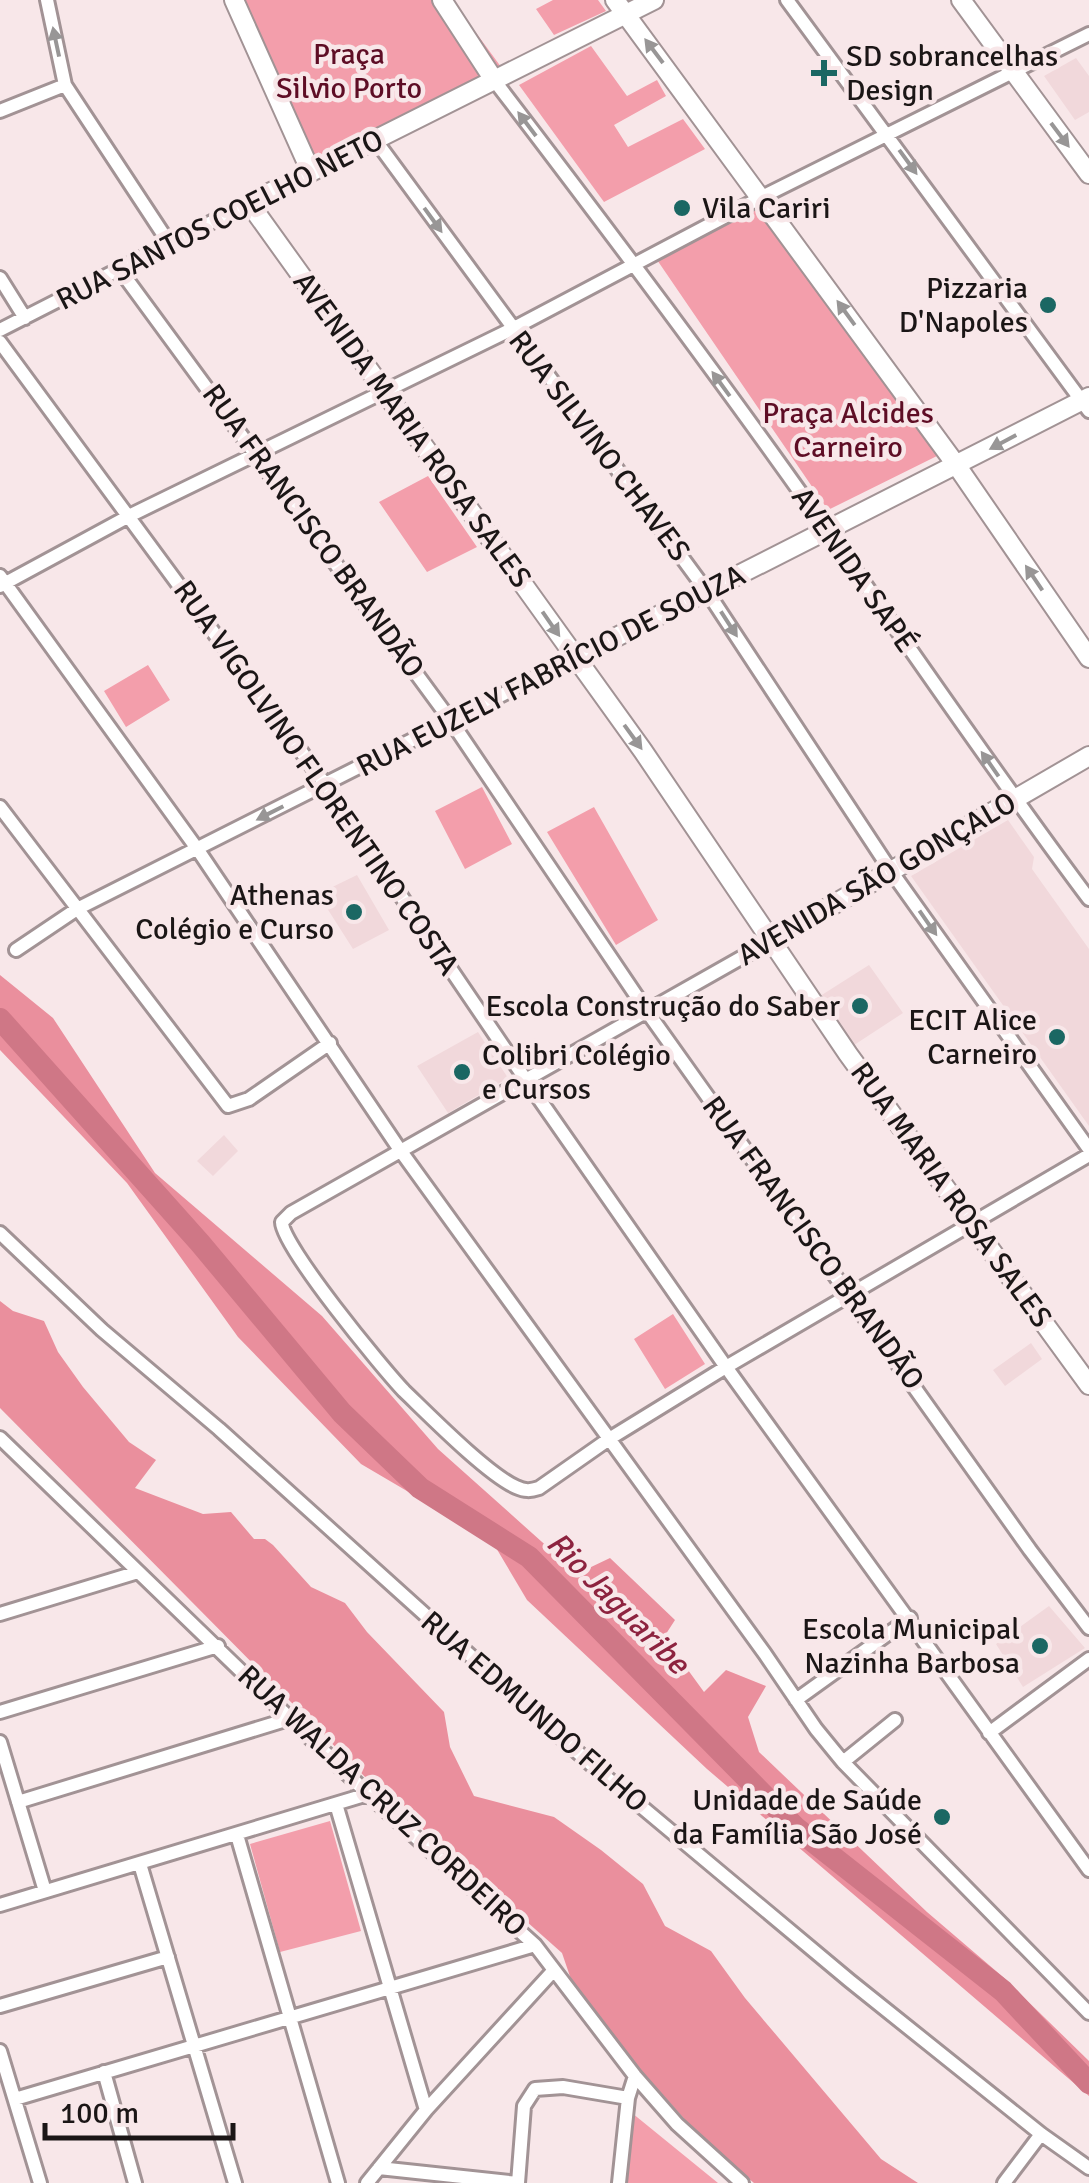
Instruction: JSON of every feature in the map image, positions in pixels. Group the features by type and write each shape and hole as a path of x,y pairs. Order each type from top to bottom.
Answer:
{"main road":[{"path":"234,0 311,172"},
{"name":"AVENIDA SAPÉ","path":"442,0 494,80"},
{"name":"RUA SANTOS COELHO NETO","path":"249,203 494,80 621,7 654,0"},
{"path":"961,0 1089,174"},
{"path":"621,7 957,466 1089,658"},
{"name":"AVENIDA MARIA ROSA SALES","path":"249,203 575,658"},
{"name":"RUA EUZELY FABRÍCIO DE SOUZA","path":"575,658 1087,403"},
{"name":"RUA MARIA ROSA SALES","path":"575,658 643,751 770,942 1089,1385"},
{"name":"AVENIDA SÃO GONÇALO","path":"770,942 1089,756"}],"street":[{"path":"47,0 65,85 170,243"},
{"path":"788,0 1087,403"},
{"path":"1089,34 2,582 198,850 400,1150 843,1762 1083,1996 1089,2013"},
{"name":"AVENIDA SAPÉ","path":"494,80 634,264 1089,899"},
{"path":"0,111 65,85"},
{"name":"RUA SILVINO CHAVES","path":"376,141 708,593 891,871 1089,1152"},
{"name":"RUA SANTOS COELHO NETO","path":"0,330 249,203"},
{"name":"RUA FRANCISCO BRANDÃO","path":"120,270 452,720 646,1010 1089,1628"},
{"path":"0,278 25,318"},
{"name":"RUA VIGOLVINO FLORENTINO COSTA","path":"0,342 325,784 726,1368 910,1618"},
{"name":"RUA EUZELY FABRÍCIO DE SOUZA","path":"16,950 77,909 575,658"},
{"path":"0,807 228,1106 237,1105 330,1043"},
{"name":"AVENIDA SÃO GONÇALO","path":"610,1439 546,1482 525,1490 503,1480 402,1388 286,1239 282,1222 400,1150 770,942"},
{"path":"610,1439 1089,1152"},
{"name":"RUA EDMUNDO FILHO","path":"0,1233 102,1330 246,1453 594,1767 850,1981 1089,2168"},
{"name":"RUA WALDA CRUZ CORDEIRO","path":"0,1438 368,1794 535,1945 635,2076 677,2124 742,2183"},
{"path":"0,1614 138,1572"},
{"path":"796,1700 910,1618 1089,1870"},
{"path":"0,1712 218,1646"},
{"path":"989,1733 1089,1659"},
{"path":"18,1802 292,1718"},
{"path":"843,1762 895,1720"},
{"path":"0,1742 45,1890"},
{"path":"0,1905 368,1794"},
{"path":"336,1804 426,2110"},
{"path":"237,1835 338,2183"},
{"path":"140,1864 235,2183"},
{"path":"15,2098 535,1945"},
{"path":"0,2006 168,1957"},
{"path":"367,2183 426,2110 554,1970"},
{"path":"0,2051 40,2183"},
{"path":"104,2072 135,2183"},
{"path":"619,2183 628,2098 635,2076"},
{"path":"379,2168 518,2183 522,2121 529,2094 552,2087 628,2098"},
{"path":"1004,2183 1041,2134"}],"shaded area":[{"path":"1076,58 1089,76 1089,112 1075,120 1044,76"},
{"name":"ECIT Alice Carneiro","path":"1008,820 1034,857 1032,869 1089,949 1089,1126 911,876"},
{"name":"Athenas Colégio e Curso","path":"357,875 389,930 353,949 318,894"},
{"name":"Escola Construção do Saber","path":"869,965 903,1013 848,1049 817,998"},
{"path":"0,975 53,1018 155,1173 322,1316 438,1449 551,1550 589,1568 610,1558 675,1620 664,1637 704,1692 726,1670 766,1686 748,1717 759,1752 1089,2061 1089,2096 707,1769 527,1600 492,1541 361,1464 238,1337 127,1183 0,1050"},
{"name":"Colibri Colégio e Cursos","path":"478,1032 508,1078 448,1113 417,1066"},
{"path":"224,1135 238,1151 213,1176 197,1161"},
{"path":"0,1301 13,1311 44,1321 58,1352 83,1387 129,1442 156,1460 135,1488 203,1514 231,1512 254,1539 265,1539 273,1545 311,1587 345,1603 367,1632 444,1712 450,1747 474,1796 554,1817 643,1884 665,1926 711,1951 745,1998 881,2159 918,2183 754,2183 704,2141 575,1991 562,1953 372,1784 0,1408"},
{"path":"1031,1343 1042,1359 1005,1386 993,1370"},
{"name":"Escola Municipal Nazinha Barbosa","path":"1049,1606 1085,1648 1023,1687 996,1644"}],"green space":[{"name":"Praça Silvio Porto","path":"240,0 452,0 504,71 311,171"},
{"path":"553,0 598,0 606,11 554,35 536,9"},
{"path":"591,46 627,96 657,80 666,96 614,125 628,147 683,119 705,149 604,202 519,85"},
{"name":"Praça Alcides Carneiro","path":"755,200 941,454 828,510 653,254"},
{"path":"428,476 477,547 427,572 379,502"},
{"path":"148,665 170,700 126,727 104,691"},
{"path":"482,787 512,844 465,869 435,811"},
{"path":"594,807 658,920 616,945 547,832"},
{"path":"673,1314 705,1364 665,1389 634,1339"},
{"path":"330,1821 361,1931 280,1952 250,1844"},
{"path":"632,2113 718,2183 626,2183"}],"waterway":[{"name":"Rio Jaguaribe","path":"0,1019 200,1243 342,1413 420,1488 529,1557 796,1828 1003,1991 1089,2083"}],"place":[{"name":"SD sobrancelhas Design","path":"824,73"},
{"name":"Vila Cariri","path":"682,208"},
{"name":"Pizzaria D'Napoles","path":"1048,305"},
{"name":"Athenas Colégio e Curso","path":"354,912"},
{"name":"Escola Construção do Saber","path":"860,1006"},
{"name":"ECIT Alice Carneiro","path":"1057,1037"},
{"name":"Colibri Colégio e Cursos","path":"462,1072"},
{"name":"Escola Municipal Nazinha Barbosa","path":"1040,1646"},
{"name":"Unidade de Saúde da Família São José","path":"942,1817"}]}
